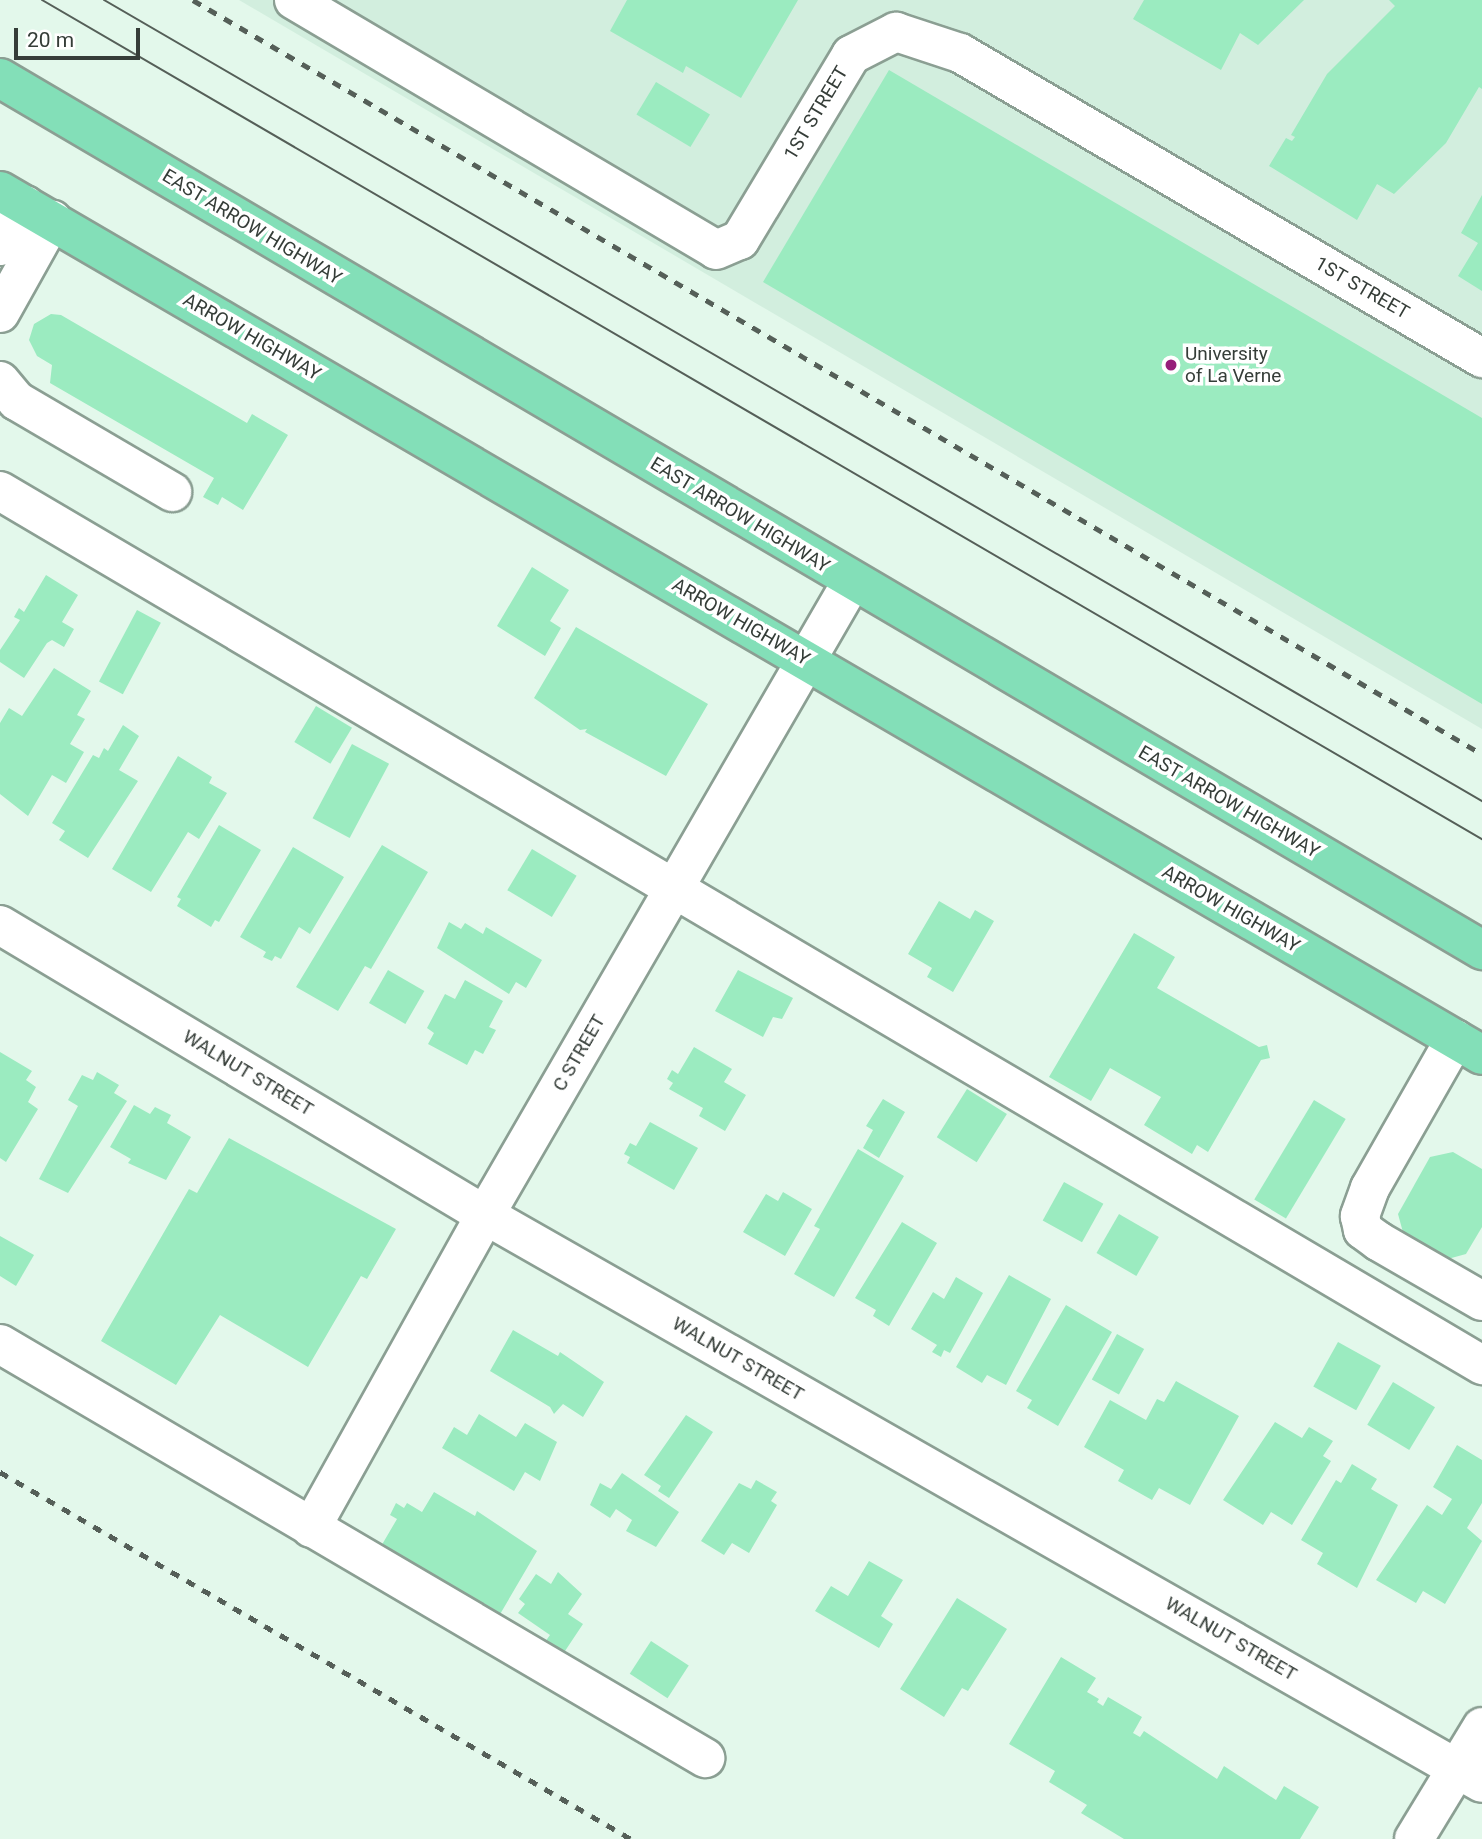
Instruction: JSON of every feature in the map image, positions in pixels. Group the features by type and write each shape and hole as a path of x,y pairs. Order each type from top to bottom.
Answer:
{"main road":[{"name":"EAST ARROW HIGHWAY","path":"0,78 1482,950"},
{"name":"ARROW HIGHWAY","path":"25,205 1469,1047"}],"street":[{"name":"1ST STREET","path":"294,0 716,250 740,240 851,55 896,32 961,52 1482,358"},
{"path":"0,246 25,205"},
{"path":"0,313 25,205"},
{"path":"0,381 17,401 172,492"},
{"path":"0,491 1482,1365"},
{"name":"C STREET","path":"310,1528 485,1215 852,581"},
{"name":"WALNUT STREET","path":"0,925 485,1215 1470,1776"},
{"path":"1469,1047 1370,1188 1360,1216 1363,1230 1378,1241 1482,1301"},
{"path":"0,1344 705,1758"},
{"path":"1414,1839 1470,1776 1482,1727"}],"shaded area":[{"name":"University of La Verne","path":"239,0 1482,0 1482,729"}],"building":[{"path":"627,0 798,0 741,98 686,66 683,73 610,31"},
{"path":"1144,0 1304,0 1258,45 1240,33 1221,70 1133,19"},
{"path":"1389,0 1482,0 1482,89 1479,87 1446,143 1394,194 1377,184 1357,220 1269,166 1286,138 1292,141 1295,137 1291,135 1327,74 1395,6"},
{"path":"889,70 1482,418 1482,704 763,282"},
{"path":"656,82 710,114 690,147 636,115"},
{"path":"1482,195 1482,291 1458,276 1478,243 1461,233"},
{"path":"51,314 61,315 247,423 252,414 288,435 243,510 222,497 218,505 203,497 214,478 50,383 52,365 37,356 29,340 34,324"},
{"path":"532,567 569,590 550,621 561,628 545,656 497,626"},
{"path":"46,575 78,595 62,622 74,629 64,647 52,640 47,643 24,678 0,662 0,650 20,620 14,617 19,608 24,612"},
{"path":"137,610 161,623 123,694 99,682"},
{"path":"576,627 708,704 666,776 585,732 587,729 580,730 534,698"},
{"path":"54,668 91,691 77,715 85,719 70,744 84,752 66,783 52,775 28,816 0,794 0,723 9,708 22,716"},
{"path":"316,706 352,728 330,764 294,742"},
{"path":"123,725 139,736 119,770 138,781 88,858 59,840 65,831 52,823 93,755 99,758 104,748 108,751"},
{"path":"352,744 389,764 350,838 313,818"},
{"path":"178,756 212,777 209,783 227,793 199,839 188,832 151,892 112,869"},
{"path":"219,825 261,850 219,922 215,920 211,927 177,906 181,899 177,897"},
{"path":"382,845 428,872 371,969 365,966 338,1011 296,987"},
{"path":"293,847 344,877 310,934 299,927 281,959 275,956 272,961 263,957 266,952 240,937"},
{"path":"532,849 577,876 552,917 507,890"},
{"path":"939,901 970,919 975,910 994,921 953,992 927,977 932,968 908,954"},
{"path":"449,922 461,929 465,923 483,934 486,927 542,960 526,988 516,982 509,994 437,948"},
{"path":"1134,933 1175,957 1157,988 1259,1047 1267,1045 1270,1058 1261,1060 1208,1152 1197,1145 1192,1154 1144,1125 1161,1097 1110,1068 1091,1101 1049,1077"},
{"path":"388,970 424,991 405,1024 369,1003"},
{"path":"738,970 793,998 782,1019 773,1017 763,1037 715,1011"},
{"path":"465,980 503,1001 489,1027 496,1030 483,1054 475,1050 467,1065 428,1044 434,1033 427,1028 445,994 455,999"},
{"path":"694,1047 732,1069 724,1082 746,1095 725,1131 699,1116 703,1108 669,1089 673,1083 667,1079 672,1070 678,1074"},
{"path":"0,1052 32,1071 26,1080 36,1087 28,1102 38,1109 6,1162 0,1158"},
{"path":"97,1072 119,1085 114,1093 127,1101 68,1193 39,1179 78,1106 68,1100 82,1075 93,1080"},
{"path":"967,1089 1007,1114 977,1162 937,1137"},
{"path":"883,1099 905,1112 879,1158 863,1148 873,1130 866,1126"},
{"path":"1314,1100 1346,1119 1286,1218 1254,1199"},
{"path":"134,1105 150,1114 155,1107 171,1115 167,1123 191,1137 166,1180 128,1163 131,1159 110,1147"},
{"path":"650,1122 698,1148 674,1190 627,1163 630,1157 624,1154 630,1143 636,1146"},
{"path":"229,1138 396,1229 367,1279 361,1276 308,1367 220,1315 176,1385 101,1341 189,1189 197,1193"},
{"path":"858,1149 904,1176 834,1297 794,1274 820,1229 814,1226"},
{"path":"1453,1152 1482,1169 1482,1227 1466,1254 1444,1260 1404,1236 1398,1214 1430,1157"},
{"path":"1064,1182 1103,1204 1082,1242 1043,1220"},
{"path":"783,1192 812,1209 785,1256 743,1232 766,1194 778,1201"},
{"path":"1119,1214 1159,1237 1136,1276 1096,1253"},
{"path":"902,1222 937,1243 889,1326 873,1316 876,1310 855,1298"},
{"path":"0,1236 34,1255 16,1286 0,1276"},
{"path":"1009,1275 1051,1299 1006,1385 987,1375 982,1383 956,1367"},
{"path":"956,1277 983,1293 950,1353 944,1350 941,1357 932,1352 937,1345 911,1329 933,1292 944,1299"},
{"path":"1066,1305 1112,1332 1058,1426 1027,1408 1032,1400 1016,1391"},
{"path":"513,1330 558,1356 560,1352 604,1382 583,1417 563,1404 554,1414 550,1407 490,1371"},
{"path":"1117,1334 1144,1349 1119,1395 1092,1379"},
{"path":"1338,1342 1381,1366 1356,1410 1313,1387"},
{"path":"1176,1381 1239,1416 1190,1505 1159,1488 1152,1500 1118,1481 1124,1470 1084,1447 1110,1400 1146,1420 1157,1399 1164,1402"},
{"path":"1393,1382 1435,1407 1409,1450 1367,1425"},
{"path":"479,1414 516,1437 525,1423 557,1442 540,1481 525,1472 514,1491 442,1448 454,1427 467,1435"},
{"path":"686,1415 713,1432 669,1498 658,1491 661,1486 644,1475"},
{"path":"1275,1422 1302,1438 1309,1427 1333,1441 1323,1456 1331,1461 1292,1525 1271,1512 1263,1525 1223,1500"},
{"path":"1457,1445 1482,1460 1482,1503 1467,1528 1482,1541 1445,1604 1423,1591 1416,1603 1376,1580 1427,1505 1442,1515 1452,1499 1433,1487"},
{"path":"1352,1464 1377,1479 1371,1489 1398,1505 1357,1588 1317,1564 1323,1553 1301,1540 1336,1480 1341,1483"},
{"path":"622,1473 679,1512 656,1547 626,1531 632,1520 616,1509 610,1518 590,1505 600,1483 611,1489"},
{"path":"756,1480 777,1492 771,1501 777,1505 749,1553 732,1543 724,1555 701,1541 739,1483 751,1489"},
{"path":"434,1492 475,1516 477,1511 537,1551 499,1616 380,1548 397,1519 390,1515 396,1503 404,1508 407,1503 422,1512"},
{"path":"869,1561 903,1580 881,1616 893,1624 879,1648 815,1611 831,1586 848,1596"},
{"path":"558,1572 582,1594 568,1614 583,1624 563,1654 545,1642 550,1635 518,1613 525,1604 519,1599 536,1574 551,1584"},
{"path":"957,1598 1007,1629 968,1691 962,1688 944,1717 900,1689"},
{"path":"651,1641 689,1666 667,1698 630,1674"},
{"path":"1061,1657 1096,1678 1087,1692 1099,1699 1097,1702 1103,1706 1108,1697 1142,1717 1133,1733 1140,1737 1144,1731 1217,1779 1224,1766 1276,1800 1284,1786 1319,1807 1300,1839 1124,1839 1081,1813 1087,1805 1049,1782 1055,1771 1009,1744"}],"tram line":[{"path":"42,0 1482,839"},
{"path":"104,0 1482,801"}],"railway":[{"path":"193,0 1482,754"},
{"path":"0,1472 631,1839"}],"place":[{"name":"University of La Verne","path":"1171,365"}]}
